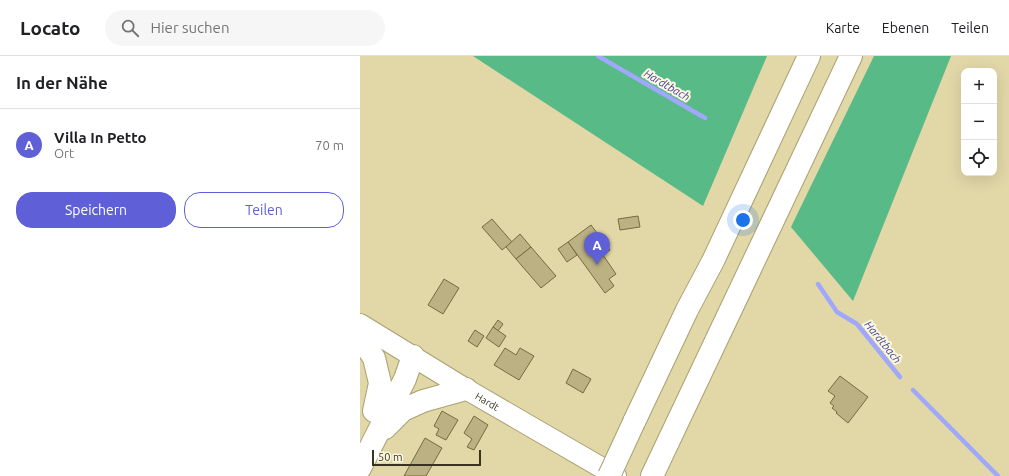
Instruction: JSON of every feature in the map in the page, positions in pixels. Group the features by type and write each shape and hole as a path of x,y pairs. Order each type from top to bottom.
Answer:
{"highway":[{"path":"609,476 687,310 713,261 809,56"},
{"path":"652,476 851,56"},
{"path":"360,337 374,358 380,383 369,438 360,468"},
{"path":"374,411 396,374 413,356"},
{"path":"369,438 405,379 413,356"},
{"path":"369,438 403,410 423,401 466,389"}],"main road":[{"name":"Hardt","path":"360,324 466,389 616,476"}],"green space":[{"path":"473,56 767,56 703,206"},
{"path":"874,56 951,56 853,301 791,227"}],"building":[{"path":"638,216 640,227 620,230 618,219"},
{"path":"492,219 512,242 502,250 482,227"},
{"path":"591,225 610,250 603,255 616,274 609,279 614,286 605,293 568,242"},
{"path":"520,234 531,247 516,259 506,247"},
{"path":"568,242 577,255 567,262 558,249"},
{"path":"531,247 556,276 541,288 516,259"},
{"path":"444,279 459,288 443,314 428,305"},
{"path":"498,320 503,324 498,331 493,327"},
{"path":"493,327 506,336 499,347 486,338"},
{"path":"475,330 484,336 477,347 468,341"},
{"path":"505,348 516,355 520,348 534,356 519,380 494,365"},
{"path":"573,369 591,379 583,393 566,383"},
{"path":"840,376 868,397 848,423 836,413 837,412 832,408 834,406 830,403 835,396 828,391"},
{"path":"442,411 458,420 446,440 436,435 439,429 434,426"},
{"path":"474,416 488,425 474,450 467,447 472,439 464,433"},
{"path":"425,438 442,448 426,476 404,476"}],"waterway":[{"name":"Hardtbach","path":"598,56 705,118"},
{"name":"Hardtbach","path":"818,284 837,312 857,324 900,377"},
{"name":"Hardtbach","path":"913,390 998,476"}],"place":[{"name":"Villa In Petto","path":"597,265"}]}
